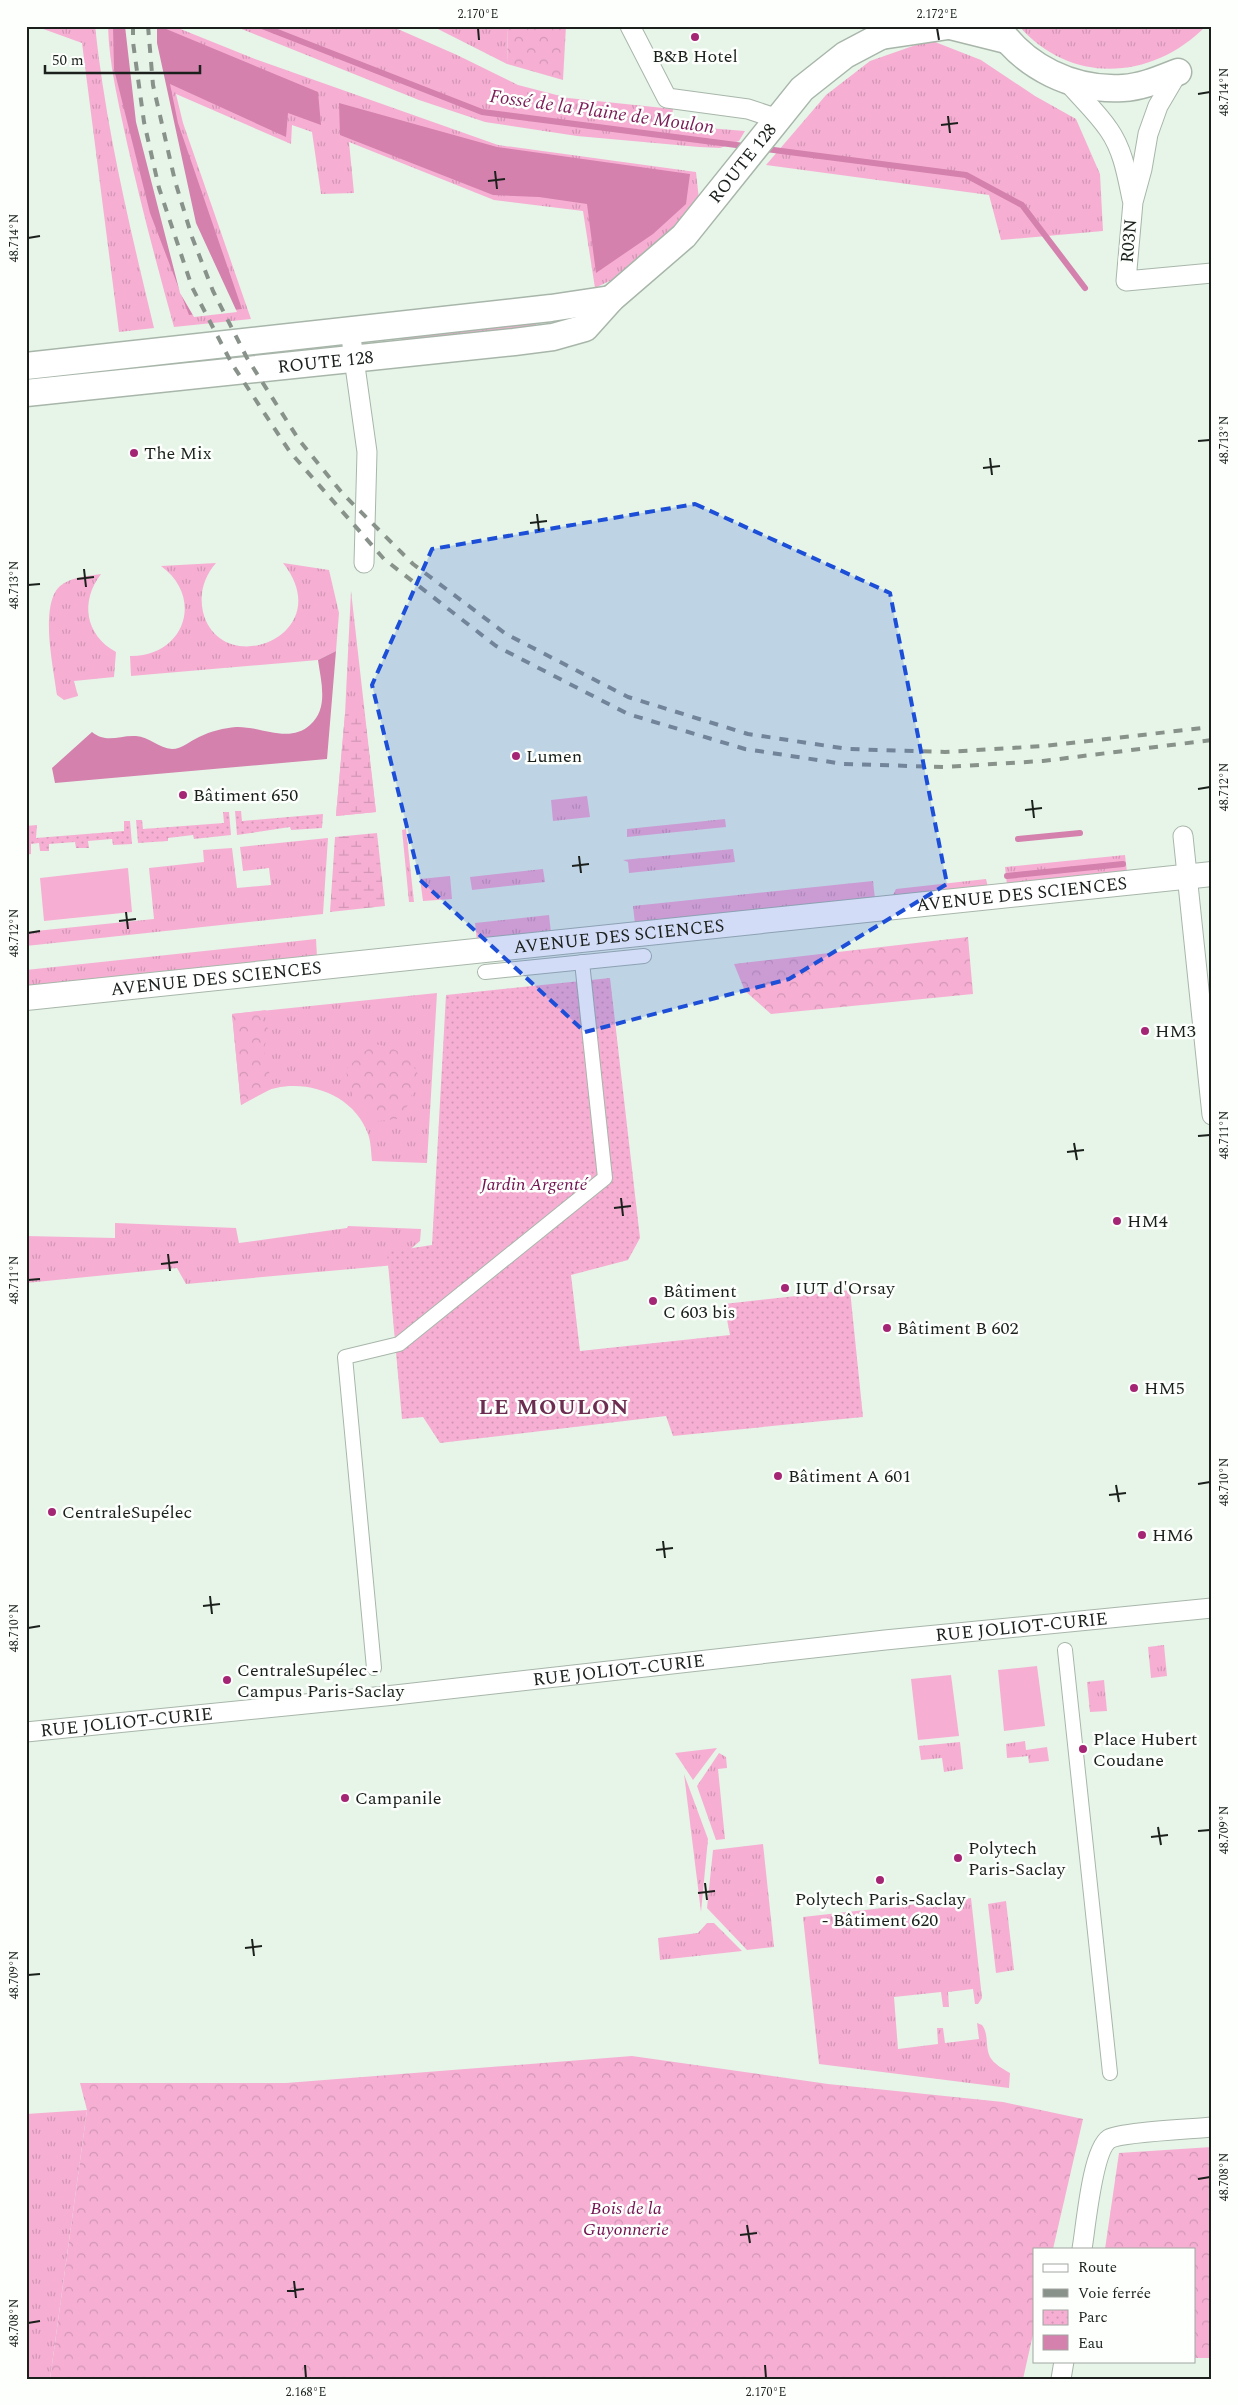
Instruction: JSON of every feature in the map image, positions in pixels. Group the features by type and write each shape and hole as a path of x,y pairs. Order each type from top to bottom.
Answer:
{"main road":[{"name":"ROUTE 128","path":"26,393 553,337 585,328 611,299 684,236 802,89 823,71 859,46 888,31 949,26"},
{"path":"949,26 1001,33 1034,64 1066,80 1094,87 1123,88 1151,83 1178,72"},
{"name":"ROUTE 128","path":"26,366 551,308 611,299"}],"street":[{"path":"630,26 667,98 748,108 778,119"},
{"path":"1133,202 1151,124 1158,106 1178,72"},
{"path":"1066,80 1108,128 1115,140 1125,164 1133,202"},
{"name":"R03N","path":"1133,202 1126,281 1212,273"},
{"path":"350,330 352,359 367,452 364,562"},
{"path":"1183,836 1212,1115"},
{"name":"AVENUE DES SCIENCES","path":"26,998 1212,874"},
{"path":"485,972 590,957 644,956"},
{"path":"374,1668 346,1357 399,1344 605,1178 590,957"},
{"name":"RUE JOLIOT-CURIE","path":"26,1732 386,1696 885,1640 1212,1608"},
{"path":"1065,1650 1110,2072"},
{"path":"1082,2248 1097,2156 1110,2139 1124,2135 1212,2127"},
{"path":"1061,2379 1064,2362"}],"highlighted area":[{"path":"695,504 890,593 947,884 789,979 585,1032 420,880 372,685 432,549"}],"green space":[{"path":"35,26 95,26 112,140 154,328 119,332 82,43"},
{"path":"108,26 173,26 255,59 498,145 696,172 700,209 626,273 595,288 583,211 494,200 349,142 354,193 321,194 312,132 292,125 291,144 176,94 183,123 251,319 174,327 127,143 112,70"},
{"path":"234,26 391,26 457,55 518,85 568,98 673,109 671,125 745,131 739,141 720,148 577,136 485,122 419,100"},
{"path":"432,26 508,26 507,64"},
{"path":"508,26 566,26 563,80 507,64"},
{"path":"1019,26 1206,26 1185,44 1162,57 1137,66 1112,69 1087,67 1063,59 1040,45"},
{"path":"930,40 981,60 1035,96 1076,119 1100,174 1103,231 1001,240 989,195 766,165 826,95 870,61"},
{"path":"536,323 536,327 403,347 401,331"},
{"path":"216,563 208,574 202,592 203,612 214,633 231,644 251,646 271,641 287,629 297,611 297,589 283,563 329,570 339,613 336,651 318,660 131,676 130,656 149,654 164,647 175,636 182,623 185,609 182,594 175,579 161,566"},
{"path":"101,574 94,584 90,595 89,617 92,627 98,636 116,652 114,677 74,681 78,696 64,700 57,695 51,654 50,607 54,595 64,583 80,577"},
{"path":"351,591 376,812 336,816 345,714"},
{"path":"364,712 376,812 336,816 345,714"},
{"path":"587,796 590,817 553,821 551,800"},
{"path":"235,811 241,811 242,821 323,814 322,828 291,830 290,827 237,835"},
{"path":"223,812 229,812 231,835 194,839 193,835 168,838 168,841 138,843 136,820 142,820 143,829 224,823"},
{"path":"725,819 726,827 627,837 627,829"},
{"path":"124,821 130,821 132,844 113,845 112,839 88,841 89,848 76,848 75,842 49,844 49,851 40,851 39,843 31,844 31,854 26,855 26,826 37,825 36,838 124,831"},
{"path":"406,829 414,902 409,902 402,830"},
{"path":"377,833 385,906 330,912 335,837"},
{"path":"328,838 323,914 26,946 26,932 154,919 149,868 204,862 203,850 232,848 237,888 271,885 269,868 243,871 240,847"},
{"path":"733,849 735,862 629,873 628,862 623,860"},
{"path":"1125,855 1127,872 1007,885 1005,867"},
{"path":"128,868 132,912 44,921 40,878"},
{"path":"543,869 545,882 472,890 470,877"},
{"path":"450,876 452,899 423,901 420,879"},
{"path":"986,879 988,887 892,897 896,889"},
{"path":"873,881 875,899 635,924 633,906"},
{"path":"549,915 551,933 477,941 475,923"},
{"path":"968,937 973,994 771,1014 745,991 734,964"},
{"path":"316,939 317,957 26,988 26,970"},
{"name":"Jardin Argenté","path":"610,978 640,1238 628,1260 571,1275 580,1351 730,1335 724,1304 850,1290 863,1417 673,1436 666,1416 440,1443 423,1417 402,1419 387,1252 432,1245 446,995"},
{"path":"437,993 427,1163 372,1161 369,1137 362,1121 343,1101 318,1089 290,1086 271,1089 241,1105 232,1014"},
{"path":"266,1010 262,1024 271,1030 263,1047 273,1088 241,1105 232,1014"},
{"path":"375,1044 401,1053 410,1061 418,1074 409,1104 397,1119 378,1121 359,1105 349,1086 346,1069 361,1054"},
{"path":"115,1223 236,1228 239,1243 347,1228 348,1226 421,1229 420,1241 406,1253 406,1264 186,1284 177,1268 26,1283 26,1236 115,1238"},
{"path":"1164,1645 1167,1676 1151,1678 1148,1647"},
{"path":"1037,1666 1045,1726 1004,1731 998,1670"},
{"path":"951,1675 959,1736 918,1740 911,1679"},
{"path":"1104,1680 1107,1711 1090,1712 1087,1682"},
{"path":"1025,1741 1026,1750 1047,1747 1049,1761 1029,1763 1028,1756 1007,1758 1006,1744"},
{"path":"960,1742 963,1769 944,1772 942,1758 921,1760 919,1746"},
{"path":"717,1748 693,1780 675,1753"},
{"path":"719,1753 726,1757 727,1768 718,1769 725,1839 716,1840 697,1786"},
{"path":"684,1774 708,1839 701,1912"},
{"path":"763,1844 774,1947 747,1950 707,1908 713,1850"},
{"path":"971,1898 982,1998 978,2004 975,2004 973,1989 948,1992 949,2007 943,2007 941,1992 894,1997 898,2049 938,2044 937,2028 943,2028 945,2043 979,2039 977,2023 982,2025 984,2029 990,2057 996,2064 1010,2073 1009,2088 819,2064 803,1917"},
{"path":"1006,1901 1014,1970 996,1973 988,1904"},
{"path":"707,1923 714,1923 742,1951 660,1960 658,1938 698,1933"},
{"name":"Bois de la Guyonnerie","path":"632,2056 828,2084 1003,2102 1083,2119 1053,2248 1033,2248 1033,2334 1023,2379 50,2379 87,2110 80,2083 286,2083"},
{"path":"87,2110 50,2379 26,2379 26,2114"},
{"path":"1212,2147 1212,2358 1196,2358 1196,2248 1105,2248 1119,2153"}],"water":[{"path":"113,26 159,26 318,92 321,125 288,113 286,137 170,84 178,123 242,309 189,315 150,213 114,69"},
{"path":"339,103 497,147 690,174 686,204 653,234 596,273 587,204 539,197 493,195 340,135"},
{"path":"336,651 327,759 55,783 52,768 92,732 103,738 141,737 163,747 176,749 208,733 231,727 245,727 284,734 302,730 316,718 322,703 322,686 318,660"}],"pier":[{"path":"125,26 157,26 157,43 196,223 237,312 194,317 180,293 136,122"}],"waterway":[{"name":"Fossé de la Plaine de Moulon","path":"262,26 482,112 744,146"},
{"name":"Fossé de la Plaine de Moulon","path":"766,149 966,175 1022,205 1085,288"},
{"path":"1018,839 1080,833"},
{"path":"1007,876 1123,864"}],"railway":[{"path":"133,26 133,42 144,122 159,188 192,287 232,364 290,452 384,559 496,646 628,714 745,749 844,764 944,767 1043,761 1212,740"},
{"path":"148,26 153,85 175,181 192,237 213,291 247,358 299,440 343,494 413,564 506,634 628,697 748,734 848,749 945,752 1044,746 1212,727"}],"place":[{"name":"B&B Hotel","path":"695,37"},
{"name":"The Mix","path":"134,453"},
{"name":"Lumen","path":"516,756"},
{"name":"Bâtiment 650","path":"183,795"},
{"name":"HM3","path":"1145,1031"},
{"name":"HM4","path":"1117,1221"},
{"name":"IUT d'Orsay","path":"785,1288"},
{"name":"Bâtiment C 603 bis","path":"653,1301"},
{"name":"Bâtiment B 602","path":"887,1328"},
{"name":"HM5","path":"1134,1388"},
{"name":"Bâtiment A 601","path":"778,1476"},
{"name":"CentraleSupélec","path":"52,1512"},
{"name":"HM6","path":"1142,1535"},
{"name":"CentraleSupélec - Campus Paris-Saclay","path":"227,1680"},
{"name":"Place Hubert Coudane","path":"1083,1749"},
{"name":"Campanile","path":"345,1798"},
{"name":"Polytech Paris-Saclay","path":"958,1858"},
{"name":"Polytech Paris-Saclay - Bâtiment 620","path":"880,1880"}],"district":[{"name":"LE MOULON","path":"554,1407"}]}
